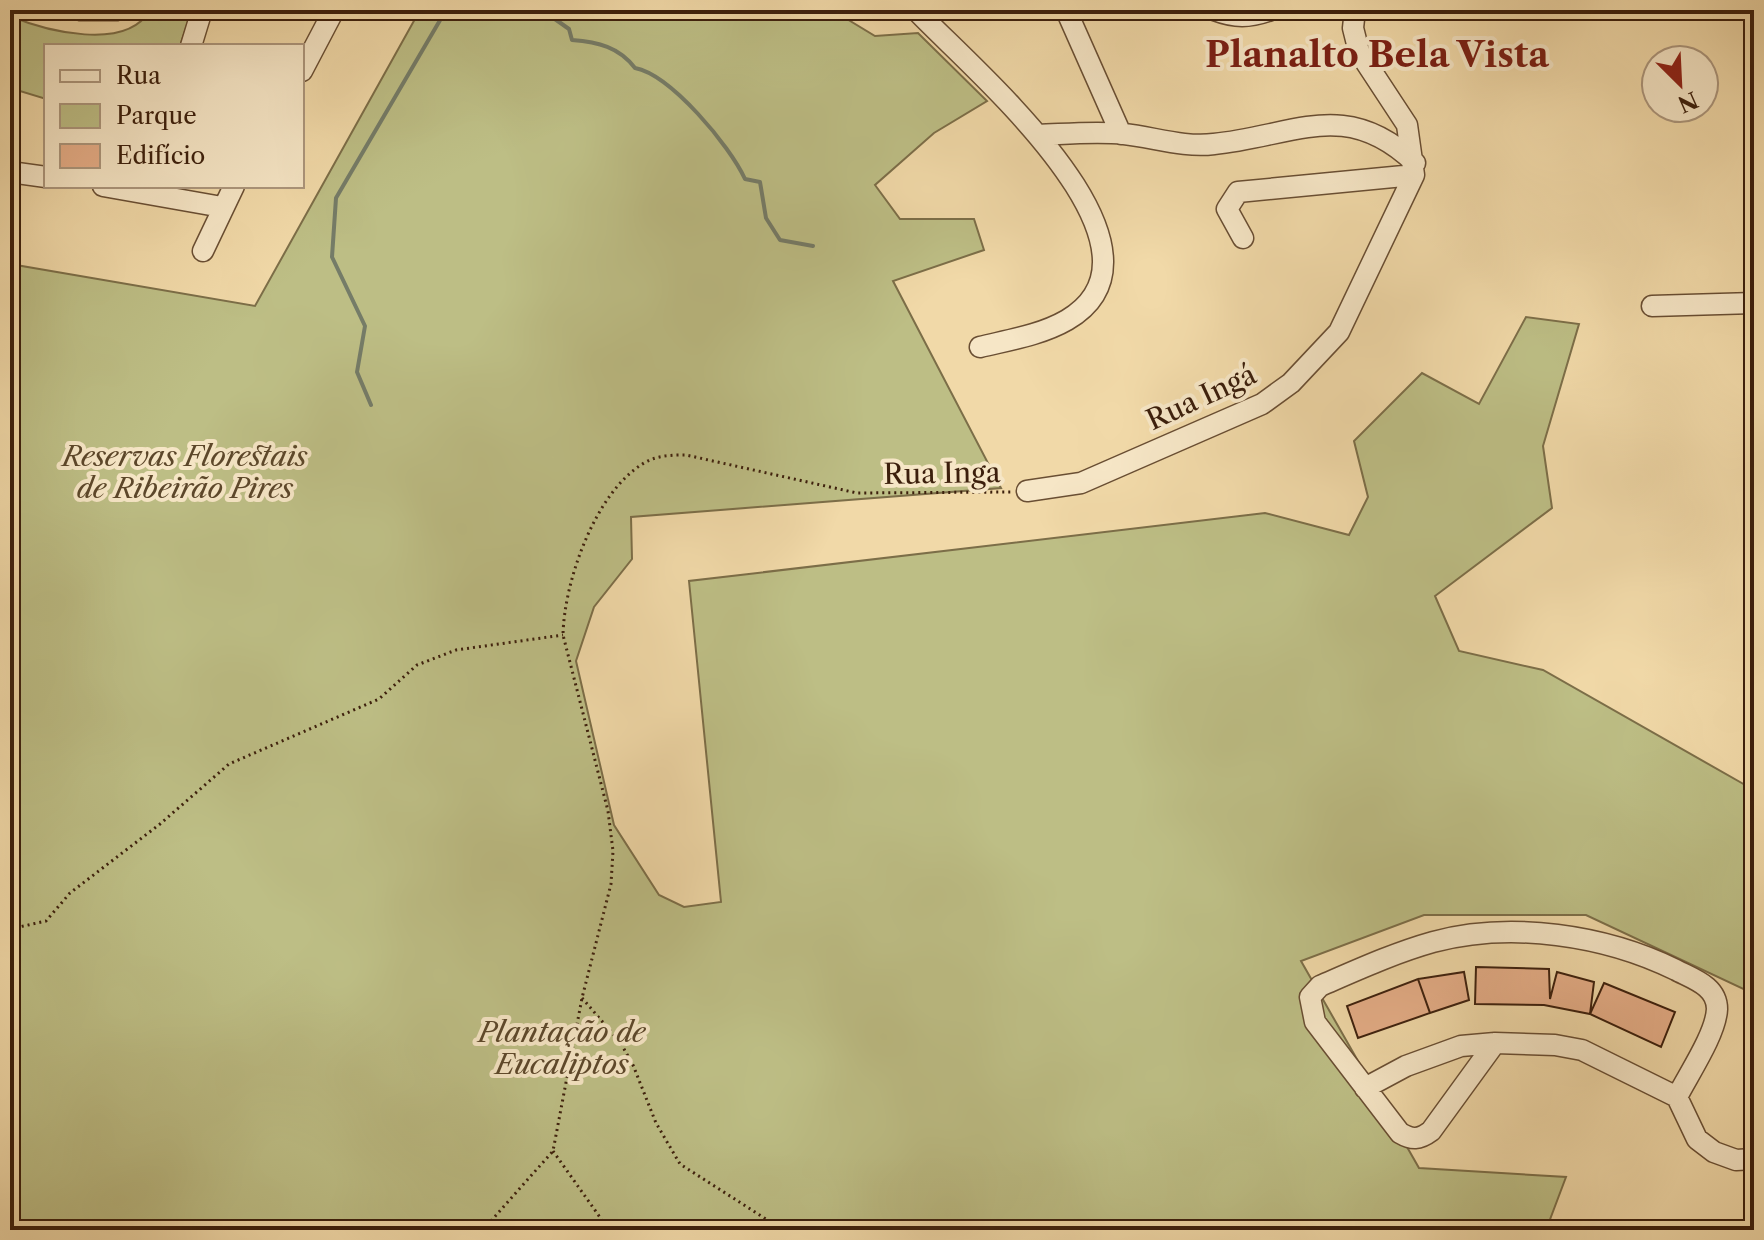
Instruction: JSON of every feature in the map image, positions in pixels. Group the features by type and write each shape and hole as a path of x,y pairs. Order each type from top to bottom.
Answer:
{"street":[{"path":"81,10 116,10"},
{"path":"192,44 202,10"},
{"path":"304,67 334,10"},
{"path":"916,10 1038,135 1076,185 1097,224 1103,256 1099,283 1087,303 1069,319 1043,331 980,347"},
{"path":"1066,10 1121,134"},
{"path":"1214,10 1231,17 1251,17 1271,10"},
{"path":"1355,10 1353,28 1359,52 1407,125 1415,169"},
{"path":"1038,135 1121,134 1215,144 1276,131 1349,126 1380,135 1415,169"},
{"path":"1243,238 1227,209 1238,192 1415,169"},
{"name":"Rua Ingá","path":"1027,491 1081,483 1262,404 1291,383 1339,332 1415,169"},
{"path":"10,172 44,177"},
{"path":"203,251 233,188"},
{"path":"147,189 222,207"},
{"path":"1652,306 1754,303"},
{"path":"1495,1043 1431,1131 1421,1138 1410,1139 1400,1133 1315,1022 1310,997 1320,986 1437,941 1492,934 1580,938 1665,965 1704,984 1715,996 1717,1010 1713,1026 1677,1097"},
{"path":"1365,1088 1433,1054 1461,1046 1495,1043 1555,1045 1582,1050 1677,1097 1697,1139 1714,1152 1736,1160 1754,1159"}],"path":[{"name":"Rua Inga","path":"553,1151 582,998 611,884 613,851 608,811 563,635 563,610 572,572 593,524 620,486 644,463 666,455 686,455 857,493 1027,491"},
{"path":"10,929 46,921 70,893 160,824 229,764 379,699 417,665 456,650 563,635"},
{"path":"582,998 620,1042 633,1065 656,1123 680,1164 783,1230"},
{"path":"483,1230 553,1151 609,1230"}],"green space":[{"path":"150,10 192,10 181,44 44,44 44,98 10,88 10,16 64,32 84,34 123,31 139,23"},
{"path":"420,10 832,10 875,36 918,33 987,101 934,133 875,185 900,219 974,219 984,250 893,281 1001,488 631,517 632,559 594,607 576,661 614,825 659,895 684,907 721,902 689,581 1265,513 1349,535 1368,497 1354,441 1422,373 1479,404 1526,317 1579,324 1543,446 1552,508 1435,596 1459,651 1543,670 1754,790 1754,994 1586,915 1424,915 1301,961 1419,1168 1566,1177 1546,1230 10,1230 10,264 255,306"}],"building":[{"path":"1476,967 1549,969 1550,999 1557,972 1594,982 1590,1014 1544,1005 1475,1004"},
{"path":"1464,972 1469,1000 1430,1013 1418,979"},
{"path":"1418,979 1430,1013 1358,1038 1347,1006"},
{"path":"1604,983 1675,1012 1661,1047 1590,1014"}],"waterway":[{"path":"371,405 357,372 365,326 332,257 336,198 446,10"},
{"path":"542,10 569,29 572,40 615,50 635,68 649,73 682,97 727,149 745,179 760,182 766,218 780,240 813,246"}],"district":[{"name":"Planalto Bela Vista","path":"1377,54"}],"park label":[{"name":"Reservas Florestais de Ribeirão Pires","path":"185,472"},
{"name":"Plantação de Eucaliptos","path":"562,1048"}]}
